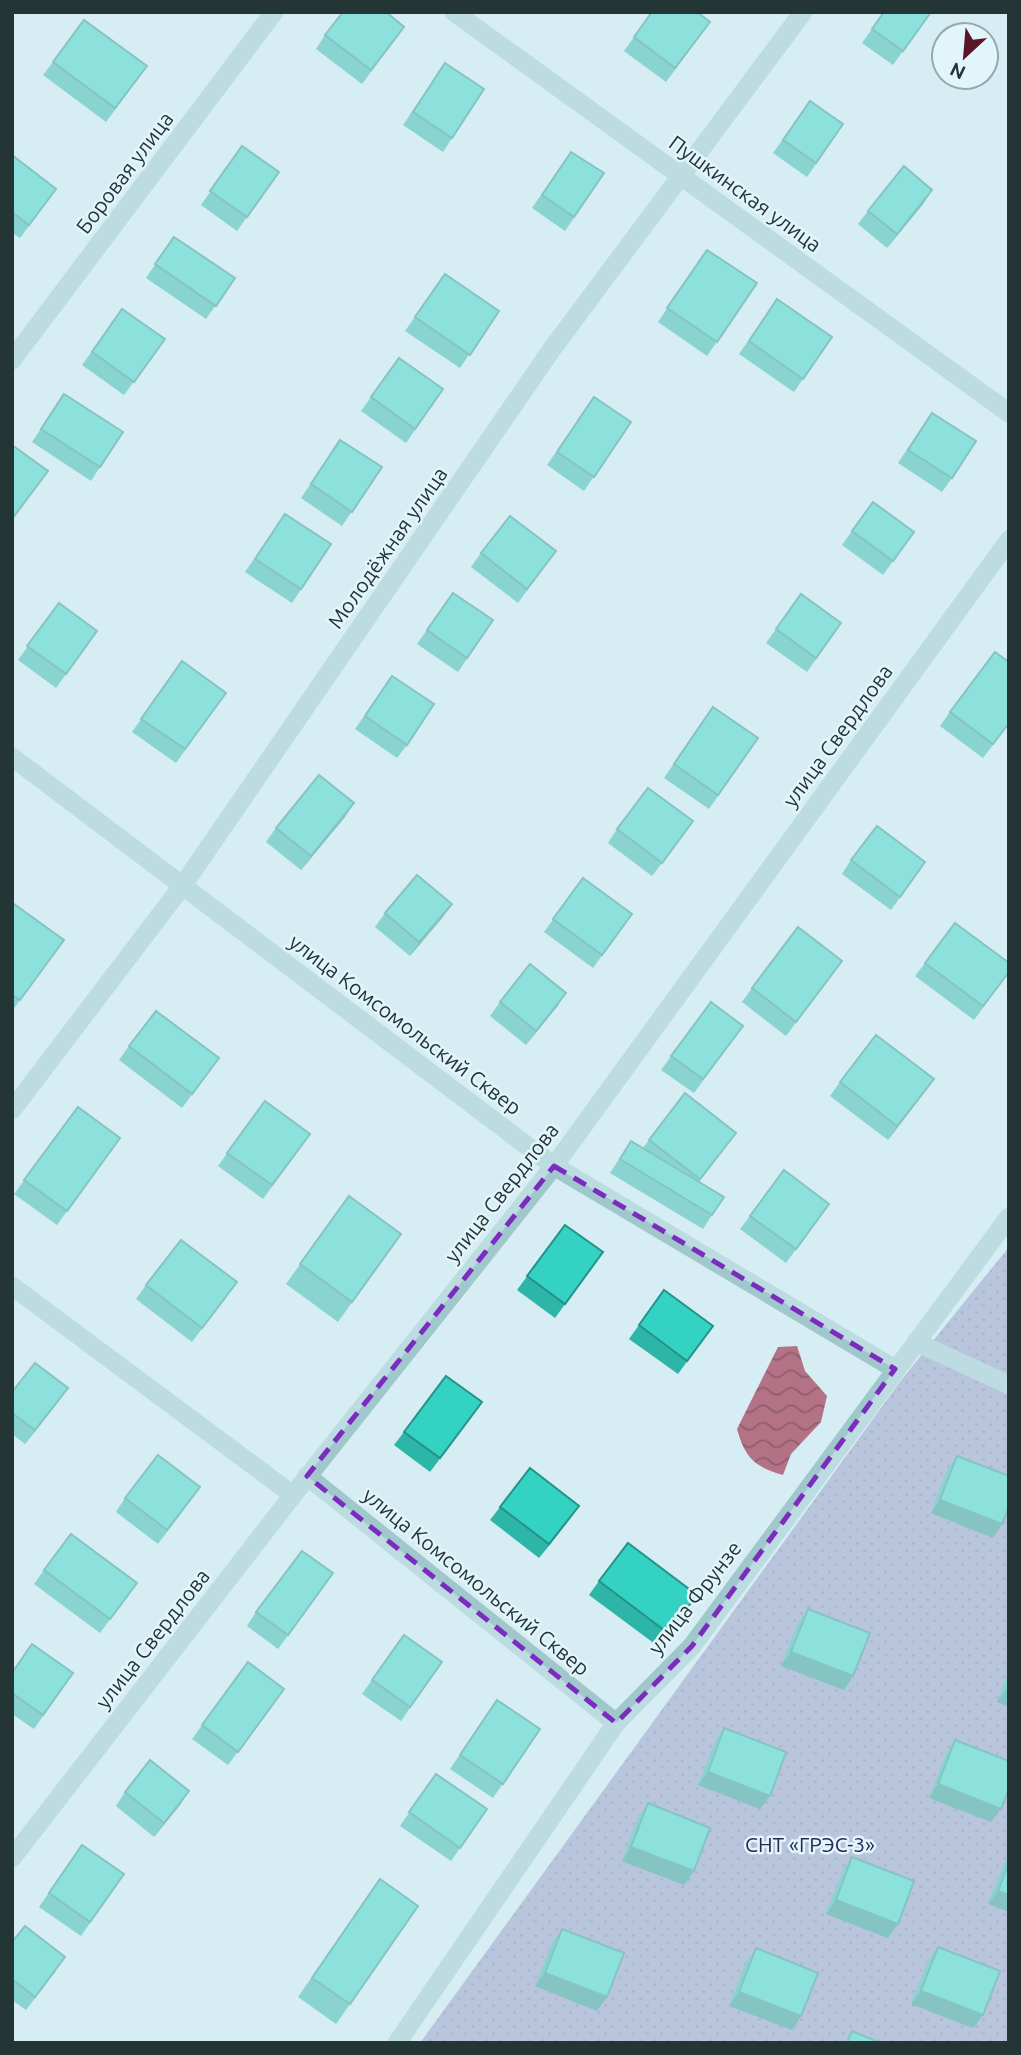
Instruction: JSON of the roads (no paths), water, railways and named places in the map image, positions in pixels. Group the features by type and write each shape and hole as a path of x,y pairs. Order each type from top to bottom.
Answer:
{"street":[{"name":"Боровая улица","path":"12,360 274,12"},
{"name":"Пушкинская улица","path":"454,12 1009,413"},
{"name":"Молодёжная улица","path":"12,1110 183,885 552,349 803,12"},
{"name":"улица Свердлова","path":"12,1858 307,1476 554,1166 1009,540"},
{"name":"улица Комсомольский Сквер","path":"12,757 554,1166 895,1369"},
{"name":"улица Фрунзе","path":"397,2043 616,1723 692,1646 1009,1217"},
{"path":"12,1286 293,1495"},
{"path":"916,1342 1009,1385"},
{"name":"улица Комсомольский Сквер","path":"307,1476 616,1723"}],"water":[{"path":"797,1346 805,1371 827,1396 821,1422 791,1454 783,1475 765,1469 753,1460 737,1429 778,1347"}],"park label":[{"name":"СНТ «ГРЭС-3»","path":"810,1845"}]}
